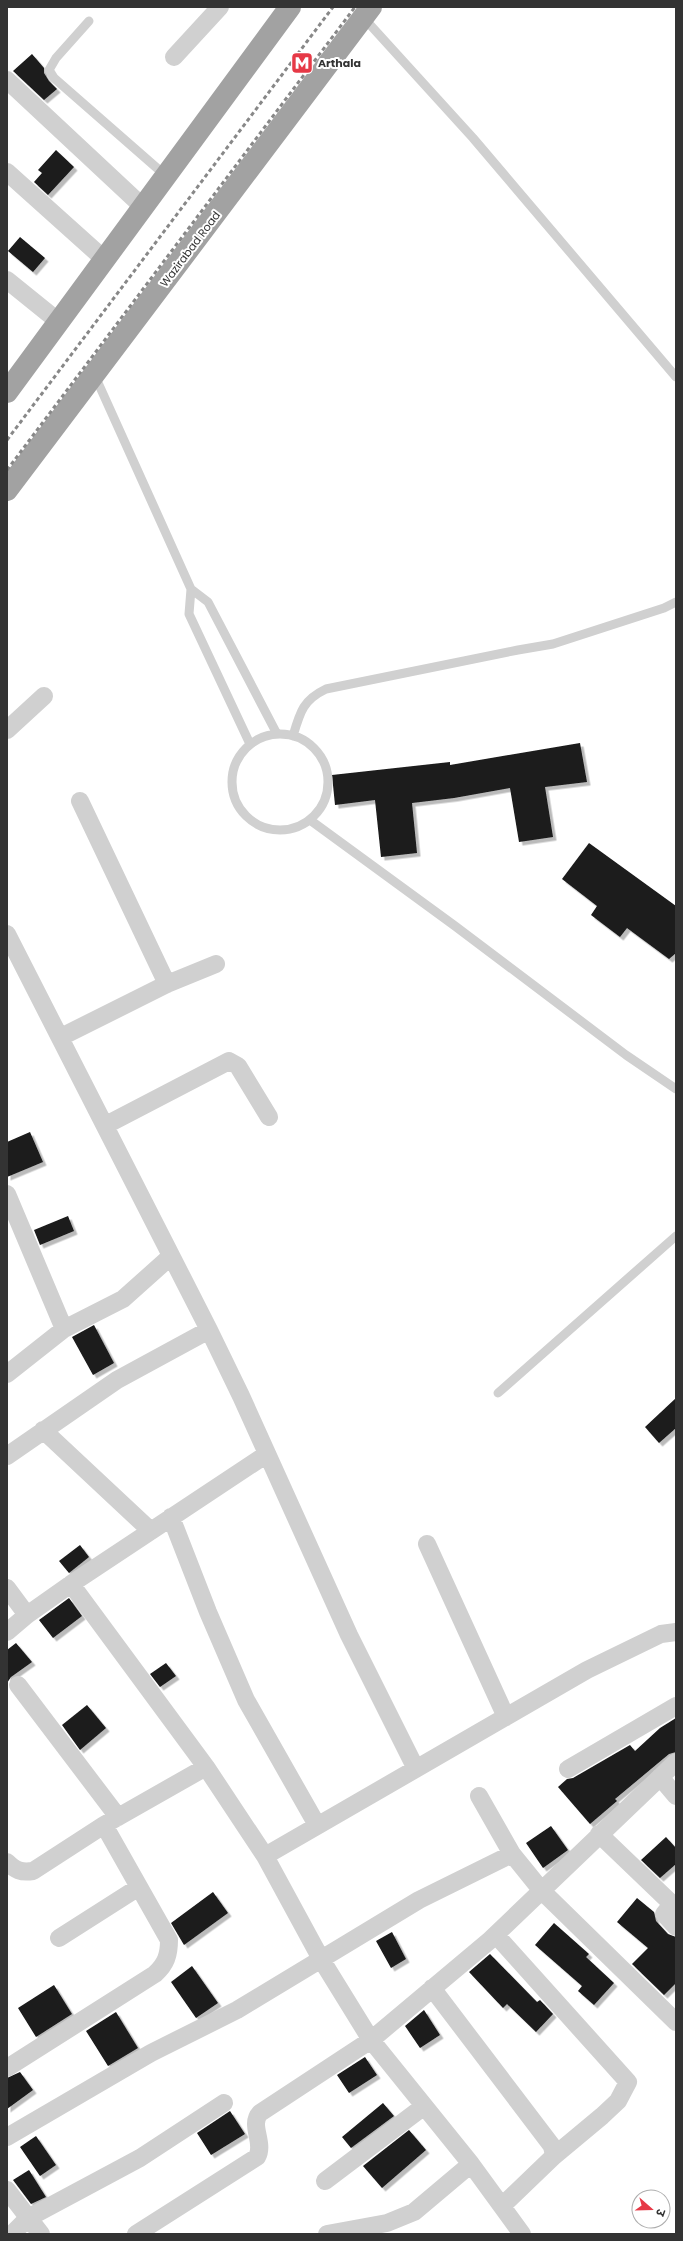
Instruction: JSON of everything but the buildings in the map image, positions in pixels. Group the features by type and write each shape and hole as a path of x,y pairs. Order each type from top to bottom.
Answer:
{"highway":[{"path":"7,392 290,7"},
{"name":"Wazirabad Road","path":"7,490 95,376 367,12"}],"street":[{"path":"174,57 220,7"},
{"path":"7,80 143,207"},
{"path":"7,172 104,260"},
{"path":"7,280 59,322"},
{"path":"7,730 44,696"},
{"path":"80,801 167,984"},
{"path":"7,934 106,1125 170,1257 209,1330 267,1454 348,1635 416,1769"},
{"path":"61,1037 167,984 216,964"},
{"path":"106,1125 230,1061 238,1066 269,1117"},
{"path":"7,1194 64,1329"},
{"path":"7,1374 64,1329 123,1298 170,1257"},
{"path":"7,1456 117,1380 209,1330"},
{"path":"43,1430 151,1531"},
{"path":"7,1632 27,1615 71,1584 267,1454"},
{"path":"171,1517 208,1612 246,1700 317,1825"},
{"path":"427,1544 506,1717"},
{"path":"71,1584 206,1767 265,1856 321,1959 371,2040 423,2107 471,2164 522,2234"},
{"path":"7,1588 27,1615"},
{"path":"265,1856 588,1670 668,1632 676,1618"},
{"path":"7,2068 156,1974 164,1966 169,1952 169,1940 139,1887 111,1821 18,1685"},
{"path":"568,1769 676,1706"},
{"path":"136,2234 257,2157 260,2149 256,2120 260,2113 371,2040 496,1934 676,1762"},
{"path":"7,1862 14,1869 23,1872 33,1871 111,1821 206,1767"},
{"path":"660,1777 676,1796"},
{"path":"479,1796 512,1854 542,1891 676,2022"},
{"path":"599,1834 672,1904 664,1914 676,1926"},
{"path":"7,2137 151,2053 236,2010 419,1900 512,1854"},
{"path":"59,1938 139,1887"},
{"path":"496,1934 628,2082 618,2101 554,2156 502,2206"},
{"path":"432,1988 552,2146 554,2156"},
{"path":"12,2234 28,2218 140,2158 224,2103"},
{"path":"325,2181 423,2107"},
{"path":"327,2234 387,2223 414,2212 471,2164"},
{"path":"7,2190 40,2234"}],"lane":[{"path":"367,12 676,377"},
{"path":"89,21 56,58 49,70 54,78 166,176"},
{"path":"95,376 191,589 208,602 277,734"},
{"path":"191,589 189,614 250,744"},
{"path":"294,736 299,714 305,705 312,696 326,690 518,650 554,644 657,610 676,602"},
{"path":"277,734 294,736 312,746 324,763 328,784 323,804 310,820 290,830 269,830 249,820 236,803 232,782 238,761 250,744 262,737 277,734"},
{"path":"310,820 455,926 626,1055 676,1089"},
{"path":"498,1393 676,1236"}],"railway":[{"path":"7,440 333,7"},
{"path":"7,470 355,7"}],"place":[{"name":"Arthala","path":"302,63"}]}
